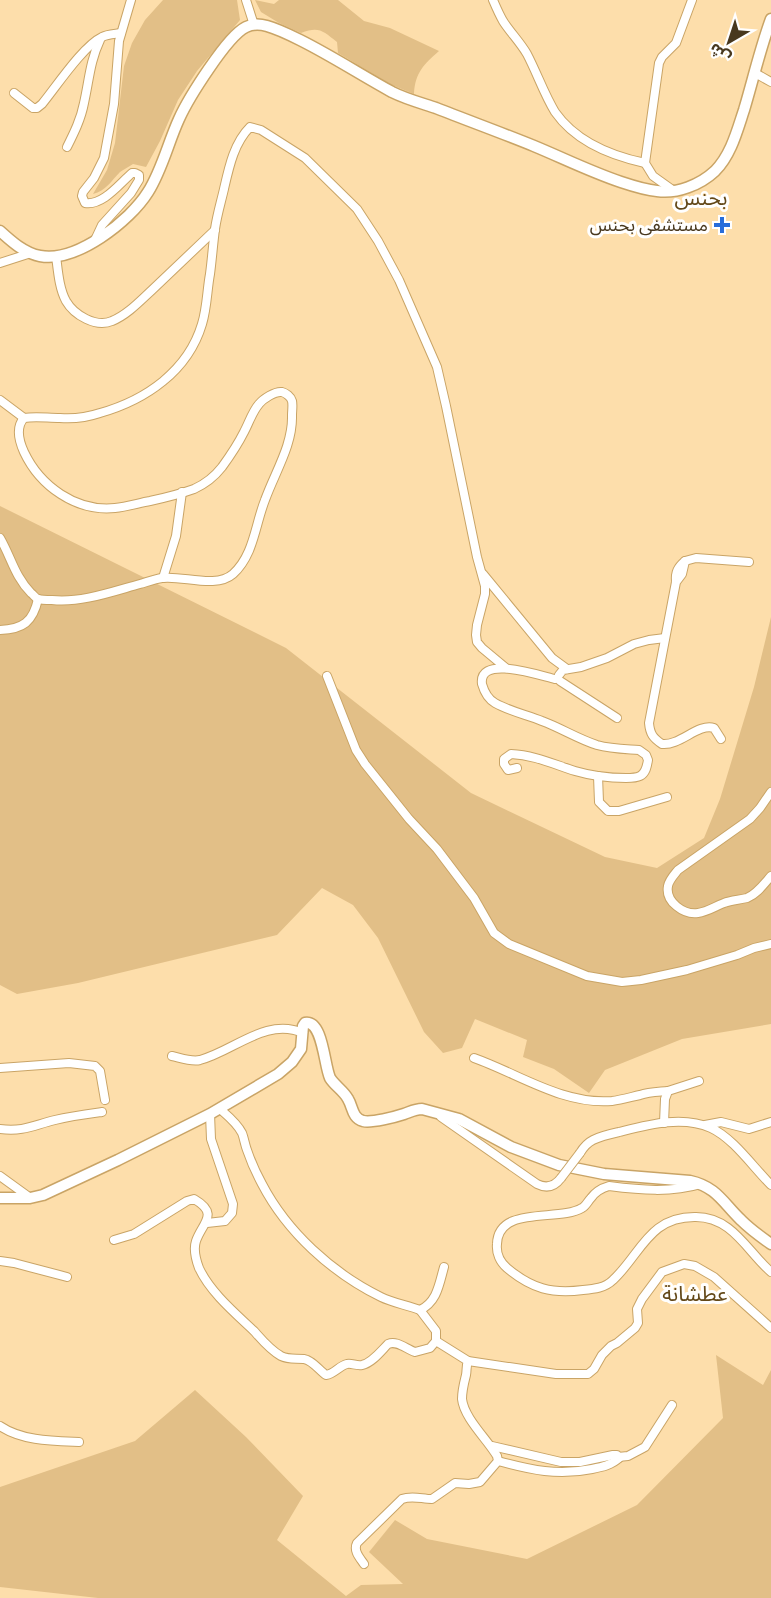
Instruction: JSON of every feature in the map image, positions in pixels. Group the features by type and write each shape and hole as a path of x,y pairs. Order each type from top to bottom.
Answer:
{"main road":[{"path":"0,231 16,245 31,252 43,256 56,256 95,241 123,220 148,192 180,117 198,85 234,38 247,26 254,25 264,25 290,35 394,93 535,146 603,176 641,188 674,191 705,178 726,157 736,134 771,20"},
{"path":"0,1198 30,1198 43,1195 215,1112 278,1074 292,1062 301,1049 303,1026 308,1022 318,1033 334,1084 346,1096 353,1112 360,1120 372,1121 402,1115 417,1109 459,1119 511,1147 559,1165 604,1174 703,1184 724,1200 744,1223 771,1244"}],"street":[{"path":"95,241 102,225 131,193 139,180 135,172 132,173 108,195 94,203 86,203 82,196 104,158 114,104 117,55 130,0"},
{"path":"246,0 254,25"},
{"path":"493,0 502,19 525,52 550,103 563,121 604,151 645,163"},
{"path":"674,191 653,176 645,163 659,63 676,43 692,0"},
{"path":"14,93 33,108 40,107 90,46 102,37 121,33"},
{"path":"67,147 84,106 91,61 102,37"},
{"path":"755,74 771,82"},
{"path":"0,400 24,418 40,416 68,418 99,414 138,398 159,386 166,379 184,359 201,326 215,230 229,164 242,135 250,127 261,130 305,158 357,209 399,280 437,367 477,557 483,574 485,594 477,625 477,642 506,668"},
{"path":"56,256 61,289 66,302 74,311 92,322 111,322 127,312 215,230"},
{"path":"0,263 31,252"},
{"path":"0,538 22,584 38,599 67,602 163,578 221,580 232,575 243,563 253,543 264,501 280,465 291,432 292,401 289,396 280,392 260,403 237,445 221,468 205,483 193,489 157,499 114,508 90,506 72,501 52,489 30,464 19,439 18,430 24,418"},
{"path":"163,578 176,536 182,492"},
{"path":"721,739 716,730 710,727 668,744 662,744 651,736 649,723 676,582 682,574 685,561 696,558 749,562"},
{"path":"483,574 552,658 567,669"},
{"path":"0,630 15,628 26,623 33,616 38,599"},
{"path":"558,678 563,670 599,662 634,644 665,638"},
{"path":"517,768 508,770 504,759 511,754 523,754 598,777 623,778 640,776 646,769 647,757 639,750 595,744 496,703 486,695 482,685 482,679 491,669 506,668 558,678 617,718"},
{"path":"327,676 356,750 364,764 437,849 474,898 494,933 509,944 587,976 622,982 687,970 771,944"},
{"path":"598,777 598,802 608,811 619,811 667,797"},
{"path":"771,792 750,819 678,870 667,887 670,898 680,910 700,913 748,897 761,888 771,876"},
{"path":"172,1056 198,1060 274,1028 294,1029 303,1033"},
{"path":"474,1058 569,1097 590,1101 614,1101 668,1091 699,1081"},
{"path":"0,1068 69,1063 95,1066 100,1071 105,1100"},
{"path":"664,1123 665,1099 668,1091"},
{"path":"0,1129 28,1128 55,1120 102,1112"},
{"path":"114,1240 134,1234 194,1199 204,1207 207,1223 196,1242 194,1251 200,1270 227,1306 272,1349 283,1356 307,1359 326,1375 330,1375 346,1364 358,1366 368,1363 392,1342 415,1352 430,1348 436,1341 436,1331 420,1310 396,1303 365,1288 335,1269 302,1240 262,1186 242,1133 235,1123 215,1112 211,1139 234,1204 232,1214 225,1221 207,1223"},
{"path":"435,1113 543,1187 551,1186 561,1178 588,1143 599,1137 664,1123 682,1122 703,1125 722,1134 771,1185"},
{"path":"703,1125 721,1122 749,1129 771,1122"},
{"path":"0,1176 30,1198"},
{"path":"703,1184 665,1190 609,1186 598,1190 583,1208 508,1223 498,1234 497,1248 502,1262 530,1283 554,1292 596,1289 612,1281 646,1238 656,1230 671,1222 696,1217 716,1220 724,1224 771,1272"},
{"path":"0,1261 67,1277"},
{"path":"436,1341 468,1361 556,1374 588,1374 611,1346 635,1328 638,1323 637,1309 662,1272 684,1264 696,1266 714,1277 771,1328"},
{"path":"420,1310 433,1300 444,1267"},
{"path":"468,1361 462,1388 462,1401 467,1413 492,1446 498,1461"},
{"path":"492,1446 561,1462 580,1462 613,1455 628,1456 645,1447 672,1405"},
{"path":"0,1426 12,1433 34,1438 79,1442"},
{"path":"498,1461 536,1470 573,1473 600,1467 614,1462 618,1457"},
{"path":"364,1564 355,1547 402,1499 416,1497 432,1499 455,1483 480,1482 498,1461"}],"shaded area":[{"path":"163,0 237,0 240,20 197,71 178,100 146,167 133,164 120,172 105,188 93,194 107,170 115,143 124,66 132,43 145,20"},
{"path":"255,0 274,4 279,0 338,0 364,21 390,28 439,51 421,70 416,80 414,94 392,85 338,53 337,42 324,32 312,30 301,33 279,23 261,12"},
{"path":"0,506 286,648 471,793 605,857 657,868 704,838 720,799 754,687 771,617 771,1024 682,1039 605,1070 589,1093 554,1069 523,1057 527,1040 475,1019 462,1048 443,1053 424,1032 378,938 353,905 322,888 277,935 78,983 17,994 0,985"},
{"path":"716,1355 763,1385 771,1370 771,1598 98,1598 0,1587 0,1487 135,1441 195,1390 246,1437 303,1496 277,1540 346,1596 361,1585 403,1584 369,1552 395,1520 427,1539 527,1559 637,1505 723,1418"}],"place":[{"name":"مستشفى بحنس","path":"722,225"}],"district":[{"name":"بحنس","path":"701,197"},
{"name":"عطشانة","path":"695,1293"}]}
